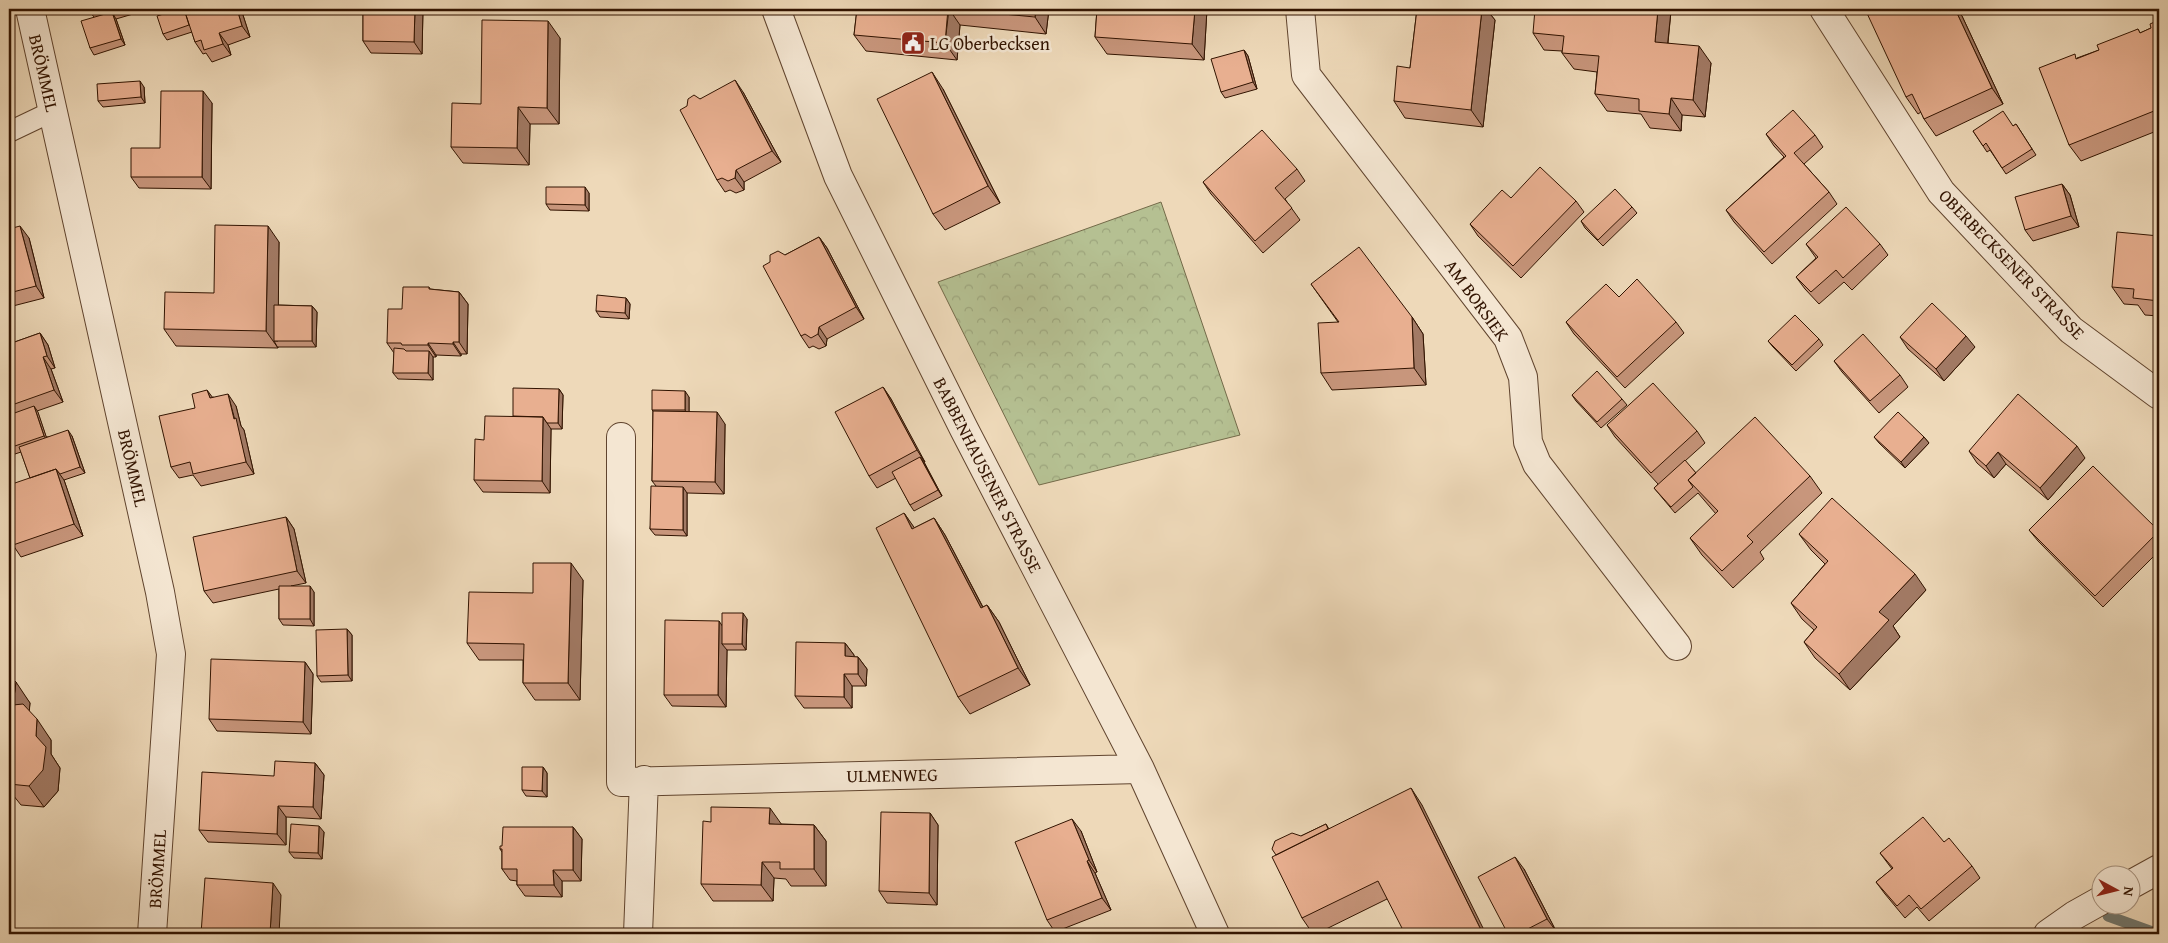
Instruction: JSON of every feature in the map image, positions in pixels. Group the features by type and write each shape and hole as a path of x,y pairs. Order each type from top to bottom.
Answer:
{"street":[{"name":"BRÖMMEL","path":"30,9 160,592 171,654 152,934"},
{"name":"BABBENHAUSENER STRASSE","path":"776,9 838,176 964,430 1140,769 1215,934"},
{"name":"AM BORSIEK","path":"1300,9 1306,74 1508,338 1523,378 1528,442 1537,464 1677,646"},
{"name":"OBERBECKSENER STRASSE","path":"1824,9 1941,192 2070,330 2159,395"},
{"name":"ULMENWEG","path":"621,437 621,782 1140,769"},
{"path":"638,934 644,780"},
{"path":"2140,879 2159,869"},
{"path":"2048,934 2090,907"}],"lane":[{"path":"9,132 52,111"}],"green space":[{"path":"1161,202 1240,435 1039,485 938,282"}],"building":[{"path":"90,9 101,9 90,12"},
{"path":"184,9 189,25 163,34 157,16"},
{"path":"184,9 237,9 242,26 219,33 223,44 204,50 201,40 195,42"},
{"path":"363,9 415,9 414,42 363,41"},
{"path":"857,9 948,9 945,43 854,35"},
{"path":"950,9 1036,9 1035,17"},
{"path":"1097,9 1195,9 1192,44 1095,37"},
{"path":"1417,9 1482,9 1471,110 1394,101 1397,66 1410,68"},
{"path":"1535,9 1658,9 1655,42 1699,46 1693,100 1671,98 1669,114 1639,111 1639,99 1595,94 1599,56 1562,53 1564,36 1533,33"},
{"path":"1865,9 1955,9 1992,88 1924,119 1912,94 1906,97"},
{"path":"112,12 121,39 90,48 81,21"},
{"path":"482,20 548,21 547,108 518,107 517,148 451,147 452,103 481,104"},
{"path":"2159,20 2159,109 2069,145 2039,68 2075,54 2076,59 2099,50 2097,45 2138,29 2140,33 2151,28 2150,24"},
{"path":"1244,50 1253,82 1221,92 1211,59"},
{"path":"932,72 988,186 933,214 877,99"},
{"path":"735,80 772,151 736,170 735,178 728,181 722,178 717,180 680,110 687,106 688,99 694,95 700,99"},
{"path":"140,81 141,97 98,101 97,84"},
{"path":"161,91 203,91 202,177 131,177 131,148 160,148"},
{"path":"1793,110 1815,135 1794,153 1829,192 1764,252 1726,210 1786,156 1766,134"},
{"path":"2003,111 2013,126 2016,124 2032,149 2002,168 1986,143 1983,146 1973,131"},
{"path":"1262,130 1297,169 1275,188 1292,208 1255,241 1203,182"},
{"path":"1540,167 1576,201 1513,266 1470,224 1502,190 1511,198"},
{"path":"2062,184 2071,216 2025,230 2015,197"},
{"path":"546,187 585,187 585,205 546,204"},
{"path":"1615,189 1632,207 1598,240 1581,221"},
{"path":"1846,207 1880,244 1843,278 1836,270 1811,292 1796,277 1818,257 1806,244"},
{"path":"215,225 268,226 266,331 164,329 165,292 214,293"},
{"path":"20,226 36,286 9,293 9,229"},
{"path":"2117,232 2159,236 2159,301 2133,298 2134,289 2112,287"},
{"path":"819,237 856,307 819,327 818,334 811,338 805,334 801,336 763,266 770,262 770,255 778,251 785,255"},
{"path":"1359,247 1412,317 1414,368 1321,373 1318,323 1339,322 1311,284"},
{"path":"1637,279 1676,322 1617,377 1566,322 1606,284 1619,297"},
{"path":"403,287 429,287 429,289 459,292 459,342 453,342 453,344 428,343 428,345 387,343 388,309 402,309"},
{"path":"597,295 626,298 625,313 596,311"},
{"path":"1932,303 1966,336 1936,369 1900,337"},
{"path":"274,305 312,306 312,341 274,341"},
{"path":"1795,315 1819,339 1792,365 1768,341"},
{"path":"40,333 47,356 43,357 54,390 9,406 9,344"},
{"path":"1863,334 1900,375 1870,401 1834,361"},
{"path":"394,348 406,351 429,351 428,373 393,373"},
{"path":"1597,371 1622,399 1597,422 1572,395"},
{"path":"1653,383 1697,431 1651,473 1607,425"},
{"path":"883,387 917,450 869,476 835,412"},
{"path":"513,388 559,389 558,423 547,423 543,417 513,416"},
{"path":"207,390 210,398 228,394 234,419 236,418 246,462 193,474 190,462 171,467 159,416 195,408 192,394"},
{"path":"652,390 685,391 685,410 652,410"},
{"path":"2018,394 2077,446 2040,488 1998,452 1986,466 1969,451"},
{"path":"34,406 44,436 9,448 9,415"},
{"path":"653,411 717,412 715,482 652,481"},
{"path":"1898,412 1924,437 1901,462 1874,437"},
{"path":"485,416 543,417 542,481 474,480 475,439 484,440"},
{"path":"1755,417 1810,476 1747,536 1753,542 1722,571 1690,538 1718,511 1688,480"},
{"path":"68,430 80,467 60,474 56,469 30,478 19,447"},
{"path":"920,457 938,490 910,505 892,472"},
{"path":"1685,460 1696,473 1688,480 1693,487 1671,507 1654,488"},
{"path":"2093,466 2159,531 2095,596 2029,530"},
{"path":"56,469 74,524 13,545 9,532 9,485"},
{"path":"651,486 683,487 683,530 650,529"},
{"path":"1832,498 1915,574 1879,612 1889,620 1839,674 1804,642 1817,627 1791,603 1828,561 1799,534"},
{"path":"904,513 912,529 934,518 981,608 987,605 1018,668 958,697 876,528"},
{"path":"286,517 297,571 204,591 193,537"},
{"path":"533,563 571,563 568,683 523,683 524,644 467,643 469,592 533,593"},
{"path":"279,586 310,586 310,619 279,619"},
{"path":"722,613 743,613 742,644 722,644"},
{"path":"665,620 719,621 718,695 664,695"},
{"path":"347,629 348,675 317,676 316,630"},
{"path":"796,642 845,643 845,656 858,657 858,674 844,674 844,697 795,696"},
{"path":"211,659 305,662 303,722 209,719"},
{"path":"9,675 16,682 13,705 23,704 37,719 36,736 46,747 43,770 29,786 9,784"},
{"path":"275,761 315,763 313,807 278,806 277,834 199,830 202,772 274,776"},
{"path":"522,767 543,767 542,791 522,790"},
{"path":"1411,788 1483,934 1405,934 1378,881 1302,918 1272,857"},
{"path":"711,807 770,808 769,824 814,825 814,869 780,869 780,862 762,862 761,885 701,884 703,821 711,822"},
{"path":"881,812 930,813 929,893 879,891"},
{"path":"1923,817 1944,842 1949,838 1972,866 1921,909 1909,895 1897,906 1876,882 1893,868 1880,853"},
{"path":"1072,819 1102,898 1047,920 1015,842"},
{"path":"291,824 319,826 318,853 289,852"},
{"path":"1326,824 1328,829 1276,855 1272,849 1275,841 1292,833 1301,836"},
{"path":"503,827 573,827 573,870 553,870 554,885 517,885 517,869 502,869 502,849 500,849 500,846 502,846"},
{"path":"1515,857 1547,919 1518,934 1508,934 1478,877"},
{"path":"205,878 273,883 270,934 201,934"}],"waterway":[{"path":"2108,916 2158,934"}],"place":[{"name":"LG Oberbecksen","path":"913,43"}]}
